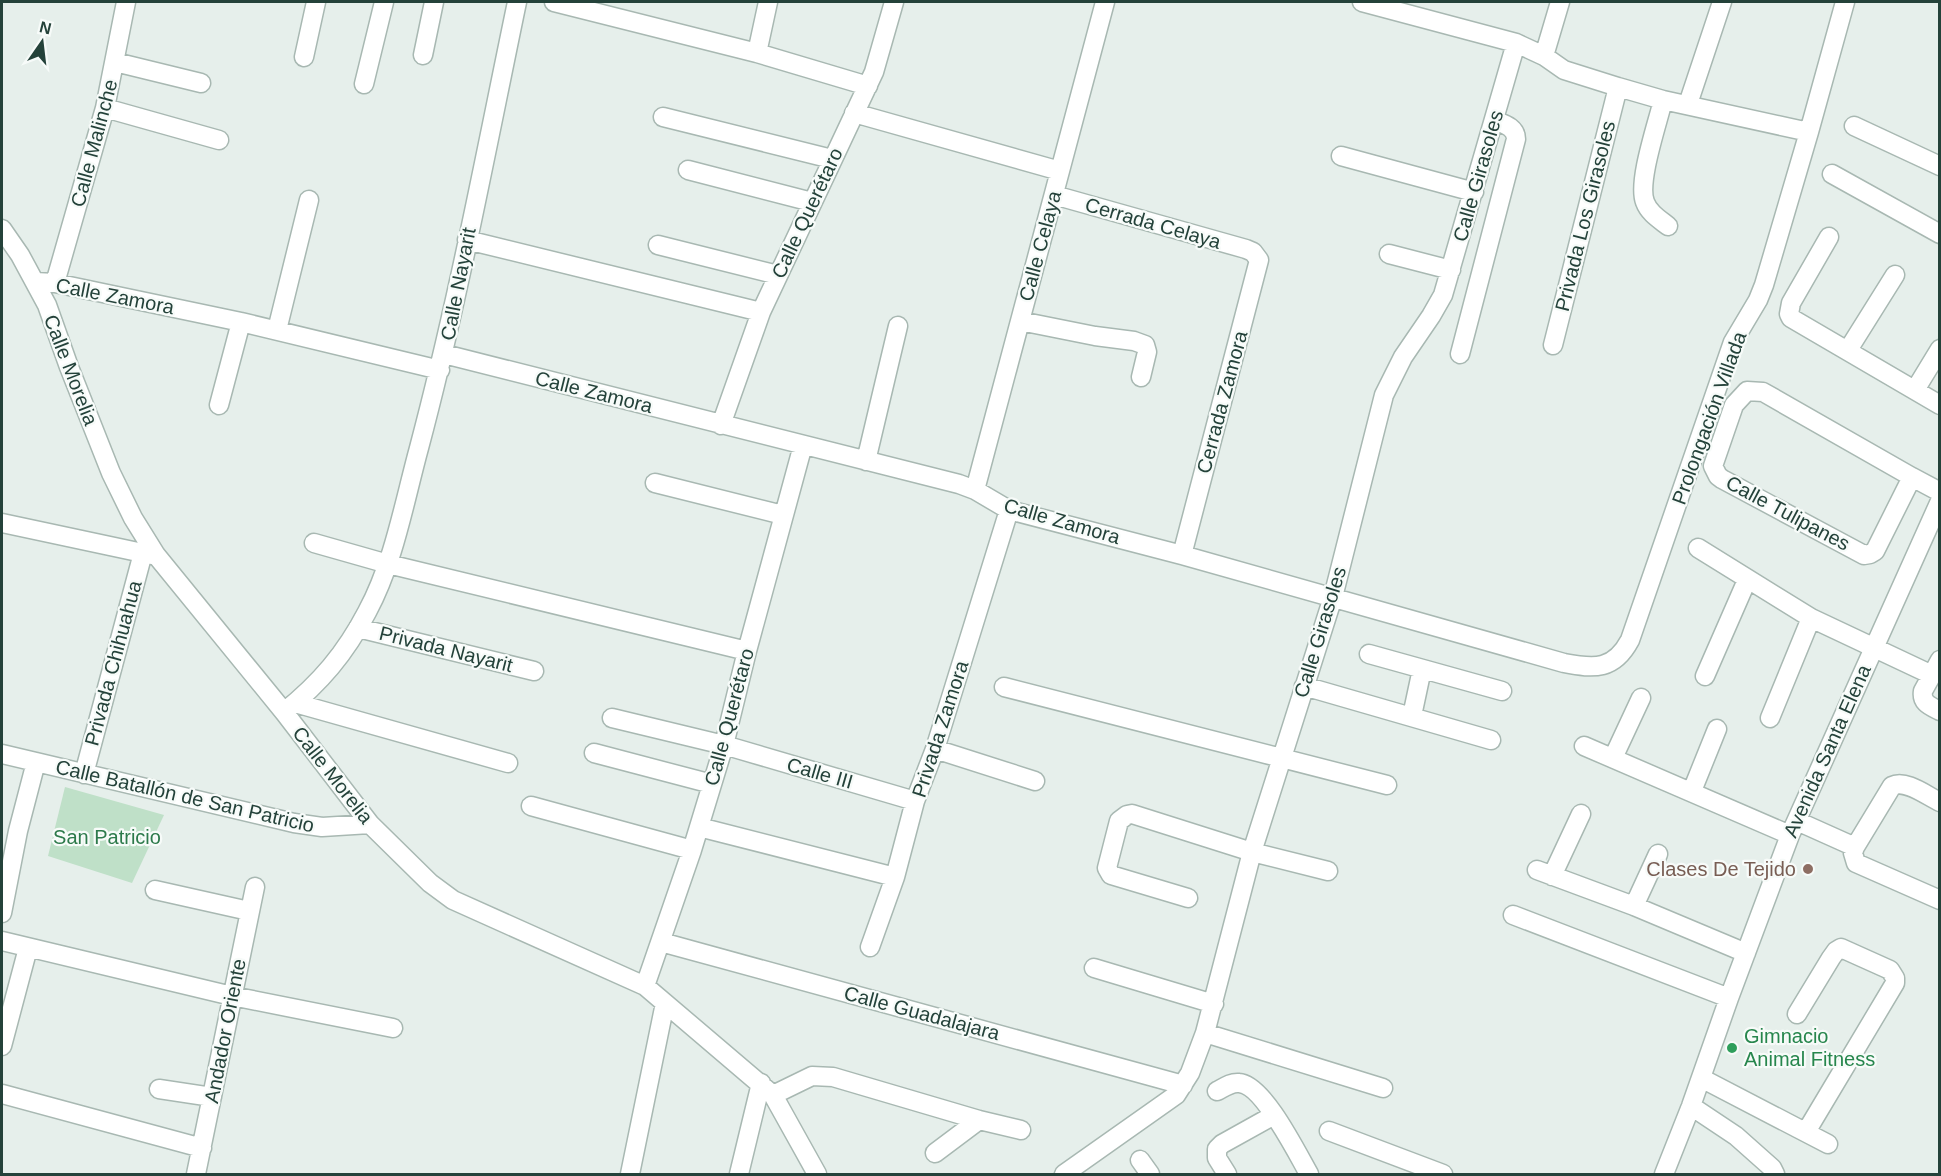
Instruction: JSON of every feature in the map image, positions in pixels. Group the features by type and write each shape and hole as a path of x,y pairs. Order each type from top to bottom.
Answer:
{"street":[{"name":"Calle Malinche","path":"55,283 105,108 126,2"},
{"path":"304,57 316,2"},
{"path":"364,84 384,2"},
{"path":"423,55 434,2"},
{"name":"Calle Nayarit","path":"290,707 320,681 343,653 380,586 388,564 442,362 517,2"},
{"path":"554,2 757,53 868,86"},
{"path":"757,53 768,2"},
{"name":"Calle Querétaro","path":"721,425 761,312 868,86 880,54 894,2"},
{"name":"Calle Celaya","path":"975,490 1106,2"},
{"path":"1362,2 1516,43 1544,56 1564,70 1618,87 1663,100 1809,132"},
{"path":"1544,56 1560,2"},
{"path":"1688,104 1722,2"},
{"name":"Prolongación Villada","path":"1610,664 1622,655 1630,640 1733,342 1758,300 1764,285 1845,2"},
{"name":"Calle Girasoles","path":"1064,1174 1176,1095 1183,1085 1205,1033 1252,852 1333,597 1384,395 1403,357 1443,295 1516,43"},
{"path":"115,62 201,83"},
{"name":"Privada Los Girasoles","path":"1553,345 1618,87"},
{"path":"1663,100 1642,184 1649,210 1668,226"},
{"path":"105,108 219,140"},
{"path":"854,113 1060,171"},
{"path":"663,117 832,159"},
{"path":"1460,354 1516,139 1512,129 1494,120"},
{"path":"1854,126 1940,166"},
{"path":"1341,156 1474,192"},
{"path":"688,170 812,202"},
{"path":"1832,174 1940,234"},
{"name":"Cerrada Celaya","path":"1054,195 1253,252"},
{"path":"277,330 309,200"},
{"name":"Calle Morelia","path":"2,230 21,255 47,306 111,473 149,554 290,707 370,824 430,883 453,900 645,986 767,1089 817,1174"},
{"path":"1829,237 1791,303 1789,314 1794,322 1848,350 1940,405"},
{"path":"467,240 761,312"},
{"path":"658,245 778,275"},
{"name":"Cerrada Zamora","path":"1182,555 1259,260 1253,252"},
{"path":"1389,254 1451,270"},
{"path":"1848,350 1895,276"},
{"name":"Calle Zamora","path":"35,282 55,283 442,362 721,425 958,484 975,490 1009,510 1182,555 1564,663 1581,666 1610,664"},
{"path":"1020,321 1095,336 1134,341 1145,345 1147,352 1141,377"},
{"path":"219,405 241,322"},
{"path":"866,461 898,326"},
{"path":"1915,390 1940,349"},
{"name":"Calle Tulipanes","path":"1912,477 1875,551 1870,555 1864,555 1722,479 1713,466 1734,405 1746,391 1753,390 1763,392 1940,492"},
{"name":"Calle Querétaro","path":"645,986 692,850 724,745 803,445"},
{"path":"655,483 783,515"},
{"name":"Avenida Santa Elena","path":"1664,1174 1793,828 1940,501"},
{"name":"Privada Zamora","path":"870,947 895,877 915,801 935,749 1009,510"},
{"path":"2,523 149,554"},
{"path":"314,543 388,564 747,651"},
{"path":"1698,548 1811,618 1872,648 1936,668 1922,696 1926,704 1940,711"},
{"name":"Privada Chihuahua","path":"84,774 149,554"},
{"path":"1705,676 1747,580"},
{"path":"1770,718 1811,618"},
{"name":"Privada Nayarit","path":"358,628 534,671"},
{"path":"1369,654 1502,691"},
{"path":"1412,716 1422,669"},
{"path":"1304,686 1491,740"},
{"path":"1004,687 1387,785"},
{"path":"1613,758 1641,698"},
{"path":"290,707 508,763"},
{"name":"Calle III","path":"612,718 724,745 915,801"},
{"path":"1692,791 1717,729"},
{"path":"1584,746 1692,791 1793,828 1855,847"},
{"path":"935,749 1035,781"},
{"path":"594,753 712,784"},
{"name":"Calle Batallón de San Patricio","path":"2,754 294,823 322,827 370,824"},
{"path":"2,913 10,829 36,762"},
{"path":"1940,802 1904,784 1898,783 1892,786 1853,853 1856,863 1940,900"},
{"path":"531,806 692,850"},
{"path":"1188,898 1111,875 1107,867 1119,821 1123,817 1132,814 1252,852 1328,871"},
{"path":"1581,814 1545,873 1634,906 1746,953"},
{"path":"699,827 895,877"},
{"path":"1634,906 1658,854"},
{"name":"Andador Oriente","path":"196,1174 255,887"},
{"path":"155,890 249,911"},
{"path":"1513,915 1729,998"},
{"path":"2,941 232,996 393,1028"},
{"name":"Calle Guadalajara","path":"660,942 1183,1085"},
{"path":"2,1046 28,948"},
{"path":"1797,1014 1831,958 1841,948 1890,970 1893,974 1895,983 1806,1132"},
{"path":"1094,969 1214,1004"},
{"path":"630,1174 665,1003"},
{"path":"1205,1033 1383,1088"},
{"path":"739,1174 767,1089 812,1076 823,1076 1021,1130"},
{"path":"1701,1078 1828,1144"},
{"path":"1217,1091 1239,1083 1248,1086 1261,1096 1309,1174"},
{"path":"159,1089 212,1097"},
{"path":"2,1094 202,1148"},
{"path":"1691,1106 1736,1136 1772,1168 1775,1174"},
{"path":"1227,1174 1217,1158 1217,1149 1274,1115"},
{"path":"935,1153 979,1120"},
{"path":"1329,1131 1443,1174"}],"green space":[{"name":"San Patricio","path":"65,787 164,815 132,883 48,856"}],"place":[{"name":"Clases De Tejido","path":"1808,869"},
{"name":"Gimnacio Animal Fitness","path":"1732,1048"}]}
